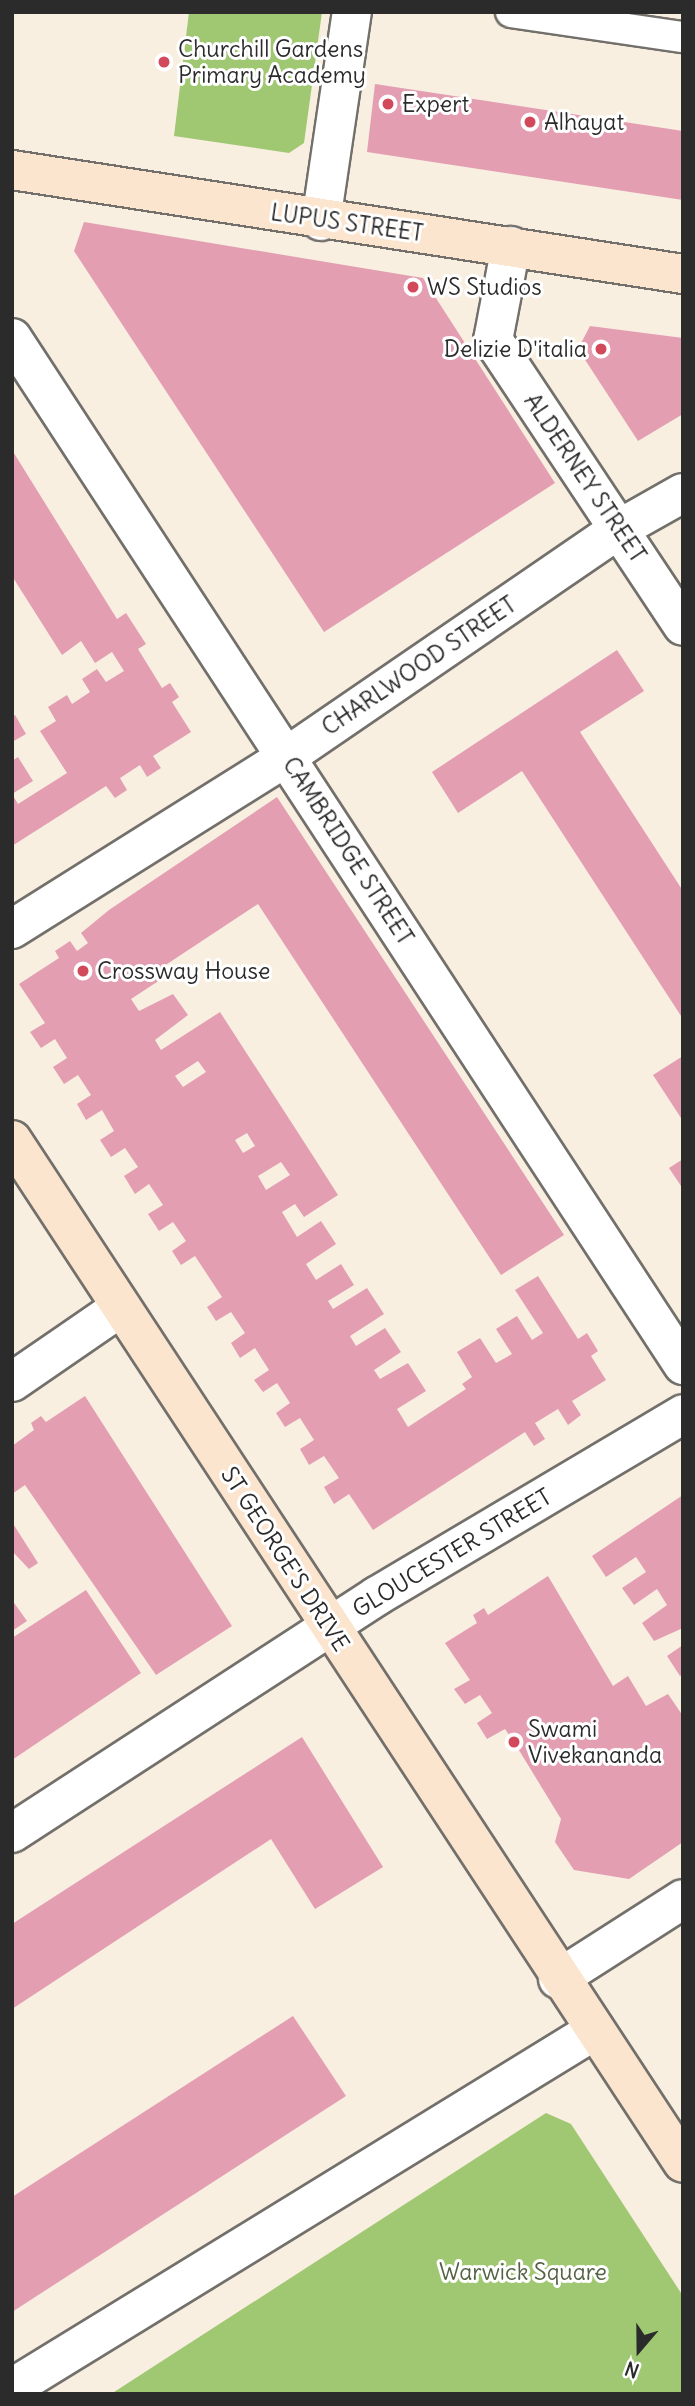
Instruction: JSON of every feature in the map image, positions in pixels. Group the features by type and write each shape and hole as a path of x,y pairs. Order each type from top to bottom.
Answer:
{"street":[{"path":"321,221 352,12"},
{"name":"LUPUS STREET","path":"12,170 321,221 511,246 683,274"},
{"name":"ALDERNEY STREET","path":"511,246 493,340 683,626"},
{"name":"CAMBRIDGE STREET","path":"12,338 683,1365"},
{"name":"CHARLWOOD STREET","path":"12,929 286,757 619,528 683,493"},
{"name":"ST GEORGE'S DRIVE","path":"12,1140 558,1979"},
{"path":"12,1382 121,1307"},
{"name":"GLOUCESTER STREET","path":"12,1833 330,1628 683,1414"},
{"path":"683,1899 558,1979 683,2163"},
{"path":"12,2388 592,2032"}],"lane":[{"path":"511,12 683,37"}],"green space":[{"path":"189,12 322,12 304,143 289,153 174,136"},
{"name":"Warwick Square","path":"546,2113 571,2124 683,2296 683,2394 111,2394"}],"building":[{"path":"375,84 683,131 683,200 367,152"},
{"path":"84,222 423,278 555,483 324,632 74,251"},
{"path":"590,326 683,338 683,414 638,441 578,349"},
{"path":"12,450 117,619 126,613 146,644 138,649 162,688 170,683 179,697 172,702 191,732 153,756 161,768 147,777 140,765 120,778 127,790 115,798 106,786 12,846 12,794 18,804 67,773 40,731 56,721 48,707 67,695 72,704 90,692 82,679 97,669 106,682 124,671 112,652 95,663 81,641 62,655 12,576"},
{"path":"617,650 644,691 580,732 683,891 683,1019 522,771 458,813 432,772"},
{"path":"15,715 26,734 12,742 12,717"},
{"path":"18,757 33,781 12,794 12,761"},
{"path":"277,797 564,1235 501,1275 258,904 158,970 163,978 131,999 139,1011 173,994 188,1015 155,1040 161,1050 220,1012 338,1195 304,1217 295,1204 282,1212 297,1237 321,1221 336,1244 306,1264 316,1280 341,1264 354,1285 328,1301 333,1309 367,1288 384,1314 350,1336 356,1346 385,1328 401,1352 374,1370 380,1379 408,1363 426,1391 397,1409 408,1427 466,1389 462,1384 472,1377 457,1352 480,1338 496,1363 512,1354 496,1329 517,1316 532,1340 543,1333 515,1290 538,1276 578,1339 587,1333 598,1351 591,1356 606,1380 572,1401 581,1415 568,1425 558,1409 535,1423 545,1439 534,1446 525,1432 373,1530 349,1494 334,1504 324,1487 339,1478 324,1456 309,1465 300,1449 314,1440 300,1418 285,1427 276,1413 290,1403 277,1383 263,1392 254,1380 269,1370 255,1348 240,1358 231,1343 245,1333 231,1312 216,1321 207,1307 222,1297 195,1256 181,1265 172,1251 186,1241 173,1222 159,1231 148,1214 163,1205 149,1184 135,1194 124,1176 138,1167 125,1148 111,1157 100,1140 114,1131 102,1110 86,1120 77,1104 91,1095 78,1075 64,1084 53,1067 67,1058 55,1039 41,1048 30,1032 45,1023 19,984 59,958 55,951 70,941 77,951 88,943 81,933 109,910","holes":["198,1061 206,1072 183,1087 175,1076","247,1133 255,1146 243,1153 235,1140","281,1162 290,1175 266,1190 258,1176"]},
{"path":"683,1056 683,1121 653,1075"},
{"path":"683,1159 683,1189 669,1168"},
{"path":"85,1396 232,1626 156,1675 25,1485 12,1494 12,1446 34,1430 31,1423 41,1416 46,1422"},
{"path":"683,1495 683,1628 654,1641 642,1623 667,1605 657,1589 634,1605 622,1588 646,1572 636,1557 606,1577 592,1556"},
{"path":"12,1522 38,1563 29,1569 12,1551"},
{"path":"548,1576 613,1686 628,1676 646,1706 668,1694 683,1716 683,1842 629,1879 574,1870 555,1842 561,1819 514,1742 505,1729 487,1739 477,1723 492,1713 480,1695 465,1704 454,1689 470,1680 445,1643 477,1623 473,1615 484,1608 488,1615"},
{"path":"86,1590 141,1673 12,1760 12,1638"},
{"path":"12,1600 27,1621 12,1631"},
{"path":"683,1645 683,1674 680,1676 667,1656"},
{"path":"302,1737 383,1867 315,1909 271,1839 12,2009 12,1924"},
{"path":"293,2016 346,2096 12,2312 12,2197"}],"place":[{"name":"Churchill Gardens Primary Academy","path":"164,62"},
{"name":"Expert","path":"388,104"},
{"name":"Alhayat","path":"530,122"},
{"name":"WS Studios","path":"413,287"},
{"name":"Delizie D'italia","path":"601,349"},
{"name":"Crossway House","path":"83,971"},
{"name":"Swami Vivekananda","path":"514,1742"}]}
